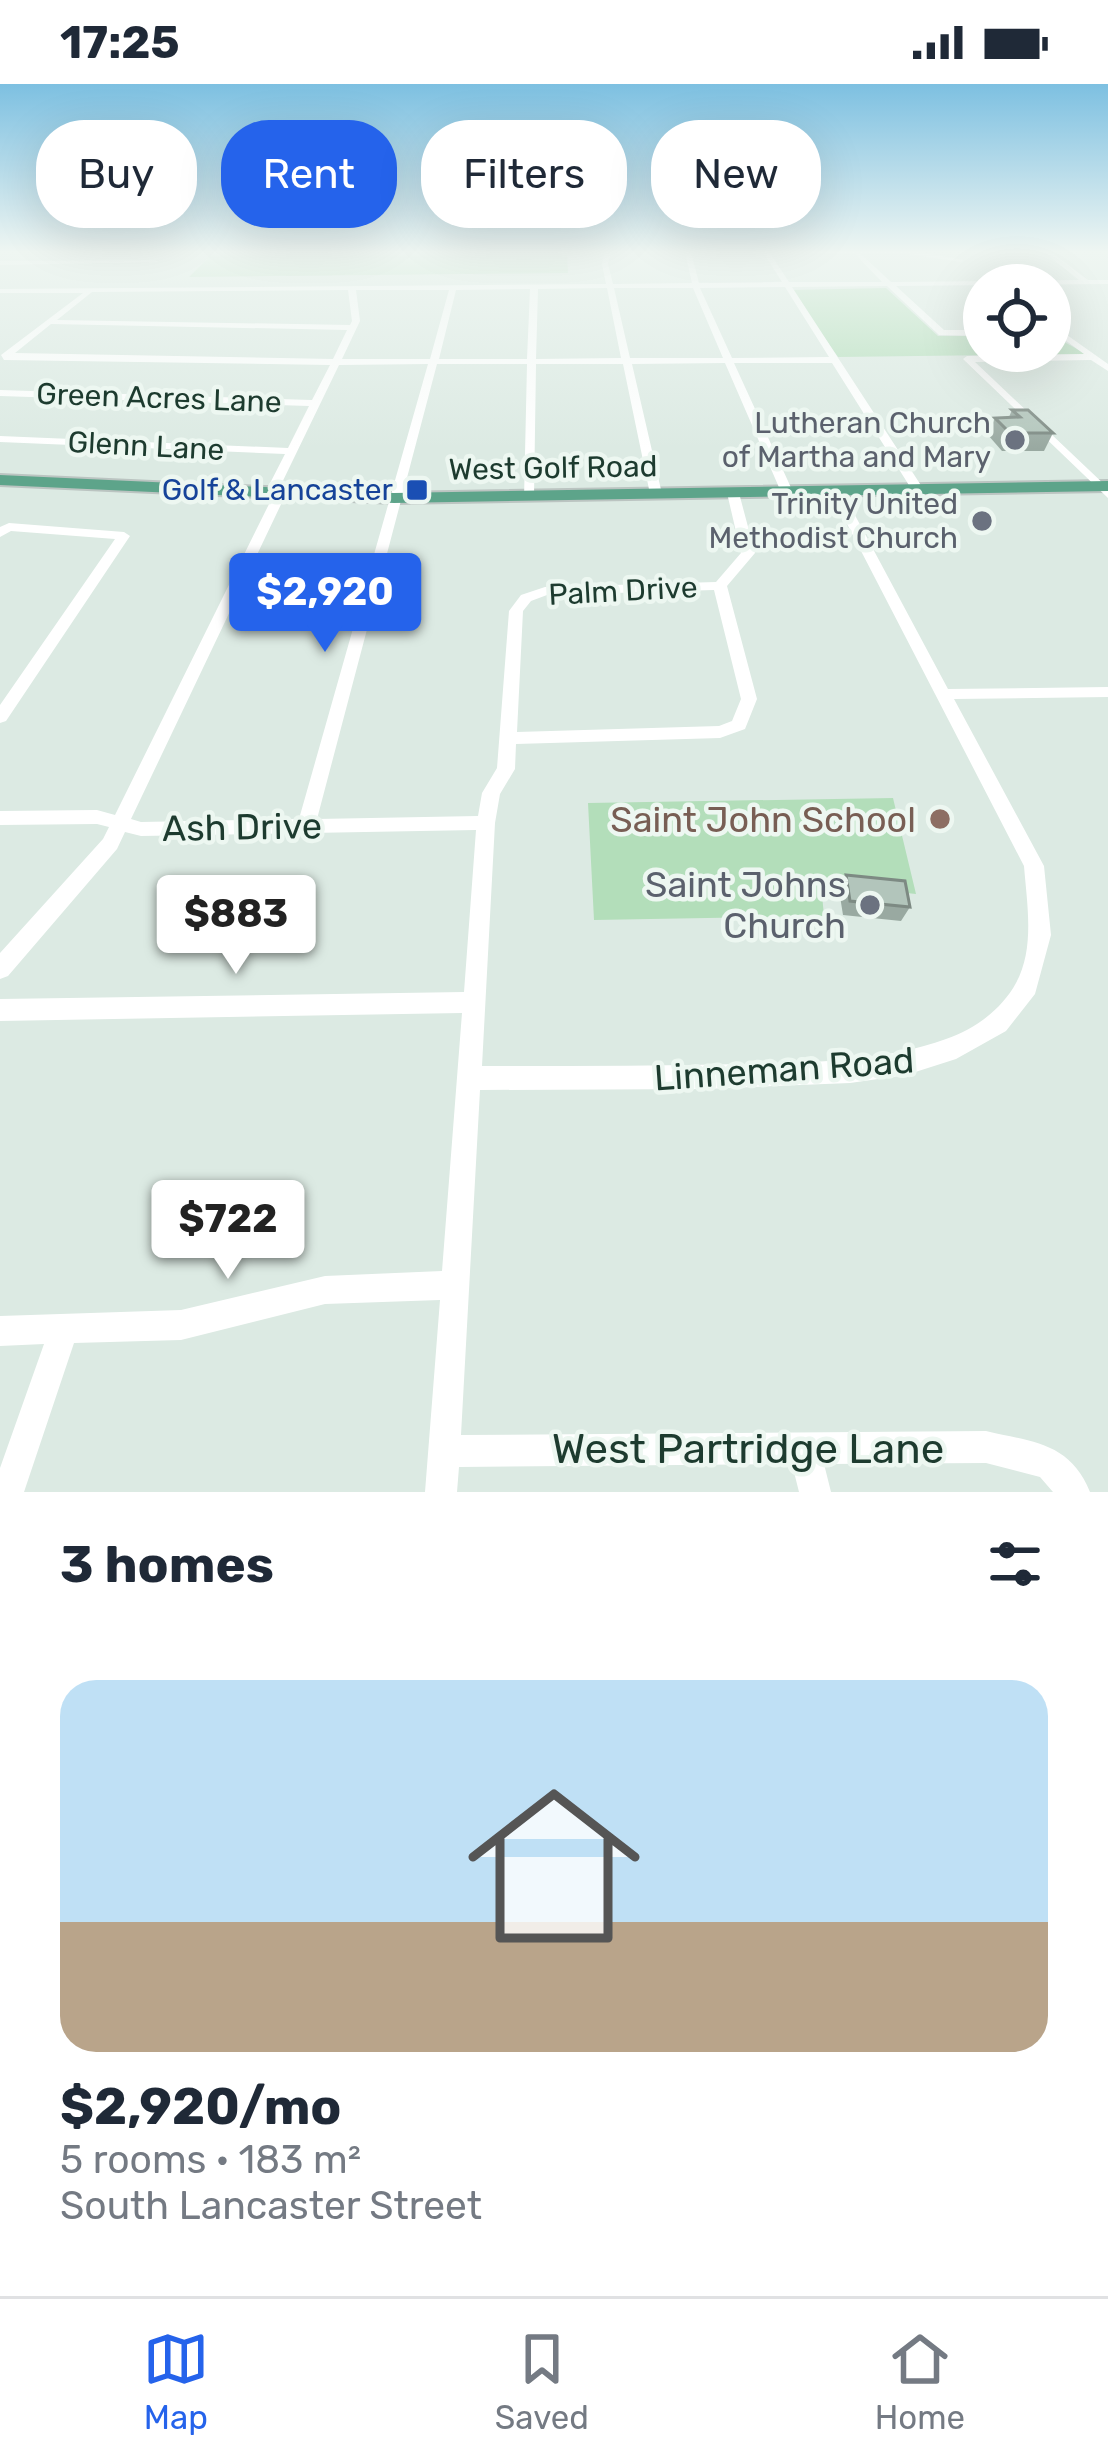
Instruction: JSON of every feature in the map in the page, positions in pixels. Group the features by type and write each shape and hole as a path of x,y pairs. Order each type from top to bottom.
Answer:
{"main road":[{"name":"West Golf Road","path":"0,480 396,498 1105,489"}],"street":[{"path":"4,358 55,318"},
{"path":"0,969 90,870 121,822 356,318"},
{"path":"306,826 445,318"},
{"path":"528,496 533,318"},
{"path":"619,318 656,494"},
{"path":"709,318 787,492"},
{"path":"808,318 918,490"},
{"path":"925,318 942,333 963,333"},
{"path":"49,322 353,328"},
{"path":"1071,341 1108,368"},
{"path":"1075,344 1092,344"},
{"path":"1094,357 967,359 1105,489"},
{"path":"4,358 834,360"},
{"name":"Green Acres Lane","path":"0,393 317,403"},
{"name":"Glenn Lane","path":"0,440 292,451"},
{"name":"Linneman Road","path":"470,1078 893,1069 938,1058 998,1021 1016,1002 1034,964 1043,921 1034,866 836,491"},
{"path":"441,1492 491,793 506,769 511,738 720,732 740,725 748,699 720,586 748,553 733,493"},
{"path":"0,717 124,536 4,530"},
{"name":"Palm Drive","path":"511,738 516,611 526,598 571,588 720,586"},
{"path":"946,694 1108,692"},
{"name":"Ash Drive","path":"0,818 121,822 141,829 486,823"},
{"path":"0,1010 473,1003"},
{"path":"0,1330 211,1322 325,1290 455,1285"},
{"path":"8,1492 64,1329"},
{"name":"West Partridge Lane","path":"445,1451 986,1448 1050,1463 1074,1492"},
{"path":"805,1451 815,1492"}],"green space":[{"path":"810,318 918,318 938,336 963,336 963,355 838,357"},
{"path":"893,798 916,894 821,884 824,916 594,920 588,803"}],"building":[{"path":"1012,410 1028,410 1053,433 1010,433 995,418 1020,417"},
{"path":"846,875 905,881 910,907 850,901"}],"place":[{"name":"Lutheran Church of Martha and Mary","path":"1015,440"},
{"name":"Golf & Lancaster","path":"417,490"},
{"name":"Trinity United Methodist Church","path":"982,521"},
{"name":"Saint John School","path":"940,819"},
{"name":"Saint Johns Church","path":"870,905"}]}
